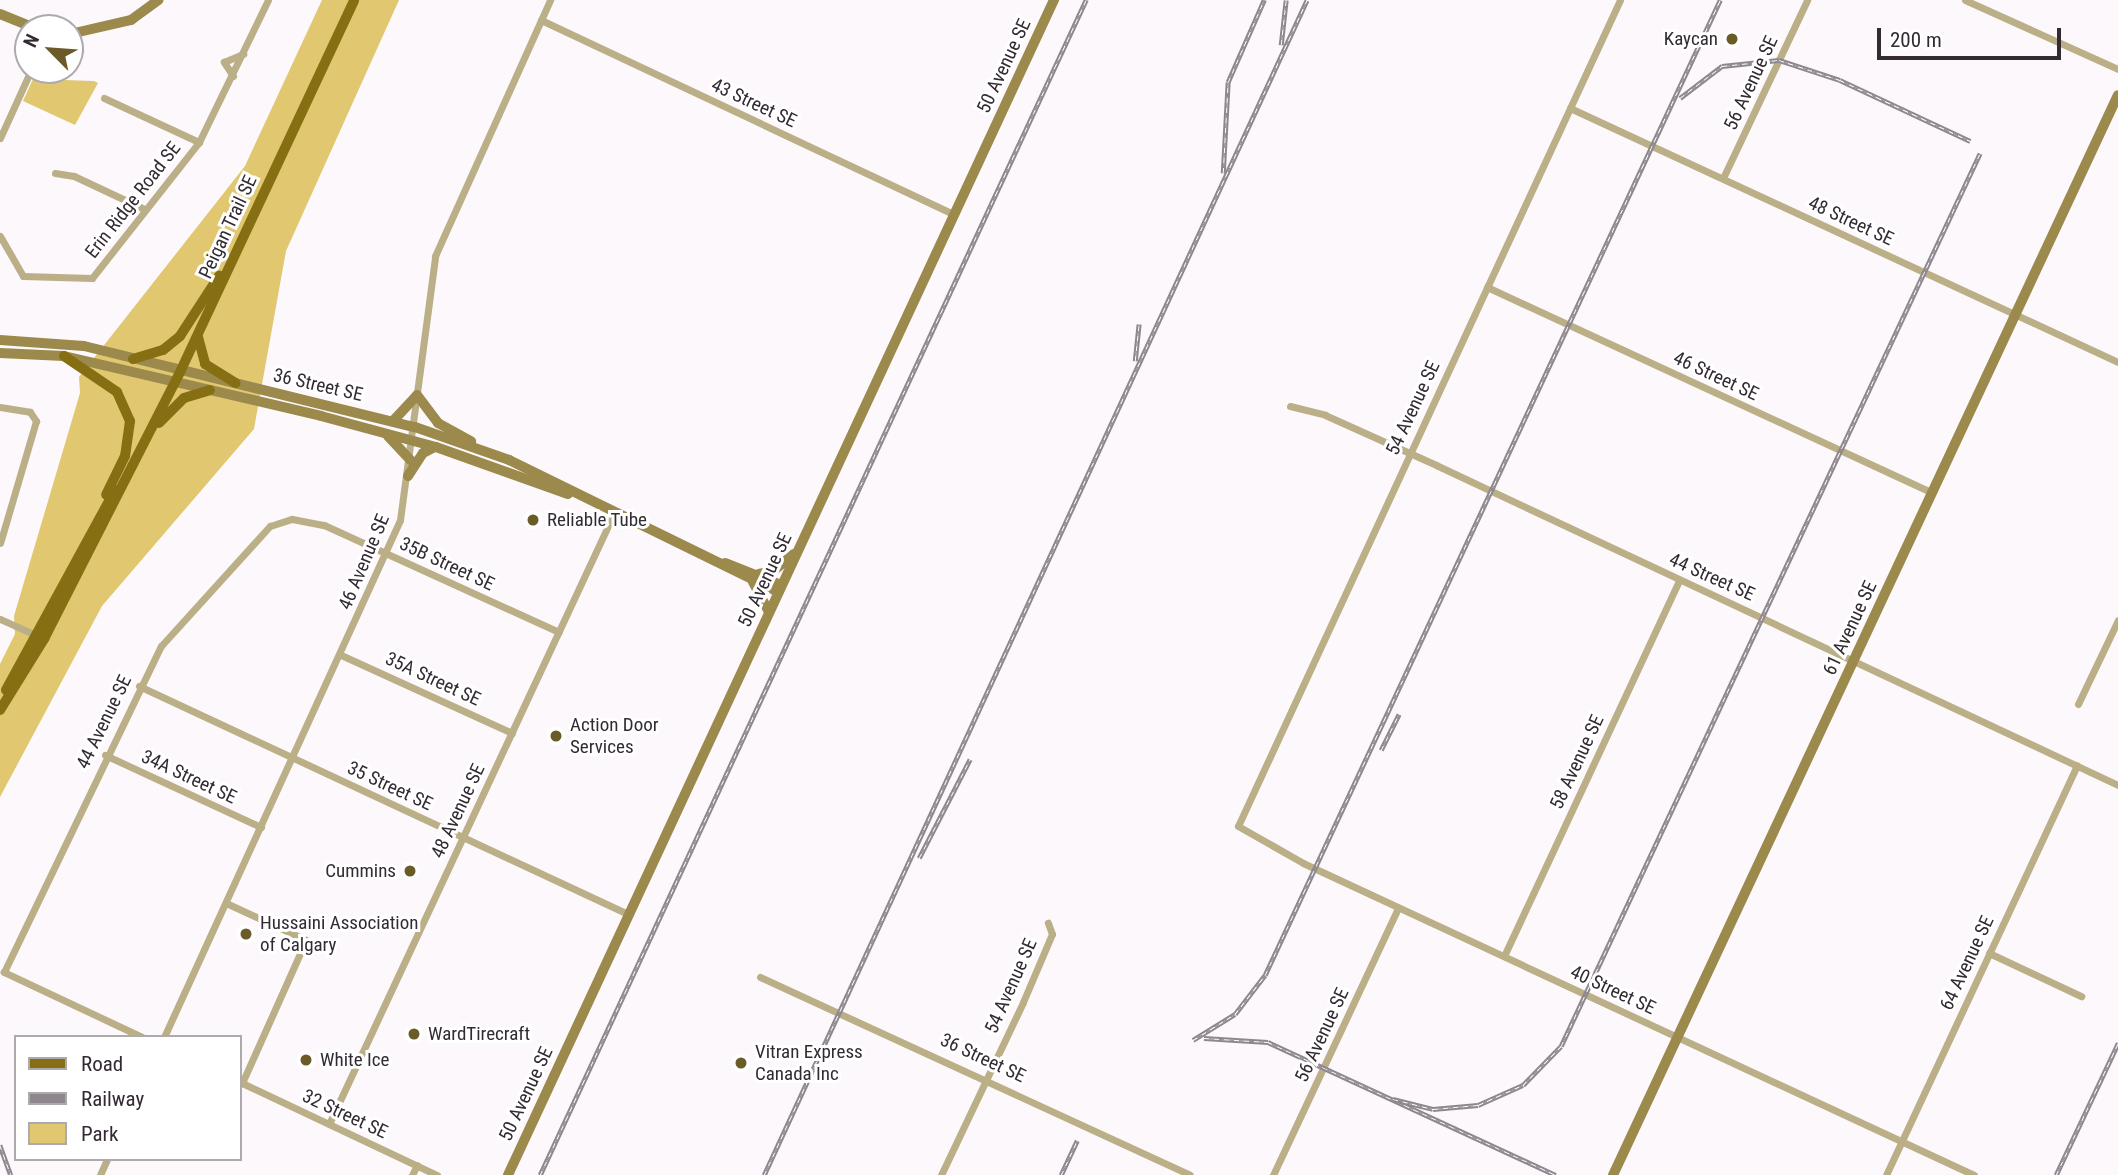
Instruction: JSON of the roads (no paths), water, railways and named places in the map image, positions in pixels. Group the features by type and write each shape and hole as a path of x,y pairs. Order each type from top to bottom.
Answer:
{"main road":[{"name":"Peigan Trail SE","path":"0,710 176,381 354,0"},
{"path":"133,359 163,350 180,336 230,263"},
{"path":"198,336 205,363 235,383"},
{"path":"64,356 117,392 131,421 125,456 92,526"},
{"path":"144,442 184,398 211,390"},
{"name":"Peigan Trail SE","path":"0,701 39,637 92,526 131,467"}],"street":[{"path":"84,31 131,20 159,0"},
{"name":"Erin Ridge Road SE","path":"0,236 23,276 92,278 199,142 268,0"},
{"name":"46 Avenue SE","path":"165,1035 387,554 408,476 429,286 444,227 550,0"},
{"name":"50 Avenue SE","path":"509,1175 1054,0"},
{"name":"54 Avenue SE","path":"1240,830 1241,813 1620,0"},
{"name":"56 Avenue SE","path":"1723,178 1807,0"},
{"path":"1965,0 2118,69"},
{"name":"43 Street SE","path":"541,19 953,214"},
{"name":"Erin Ridge Road SE","path":"233,76 224,62 243,54"},
{"path":"0,138 25,84"},
{"name":"61 Avenue SE","path":"1613,1175 2118,95"},
{"path":"104,98 199,142"},
{"name":"48 Street SE","path":"1570,108 2118,362"},
{"path":"55,173 145,209"},
{"name":"46 Street SE","path":"1487,287 1932,494"},
{"name":"36 Street SE","path":"0,340 67,343 415,427 488,452 780,588"},
{"name":"36 Street SE","path":"0,353 64,356 382,432 436,447 615,511"},
{"path":"393,421 417,395 438,422 488,452"},
{"name":"44 Street SE","path":"1290,406 1325,415 1410,453 2118,785"},
{"path":"0,407 30,412 36,421 1,538"},
{"path":"382,432 410,460"},
{"path":"408,476 422,453 436,447"},
{"name":"48 Avenue SE","path":"329,1125 615,511"},
{"name":"35B Street SE","path":"280,519 324,525 559,632"},
{"name":"44 Avenue SE","path":"138,1035 4,972 139,686 191,609 280,519"},
{"path":"769,612 754,577 774,571 797,552"},
{"name":"58 Avenue SE","path":"1504,956 1679,581"},
{"path":"0,619 39,637"},
{"path":"2078,704 2118,620"},
{"name":"35A Street SE","path":"341,654 512,733"},
{"name":"35 Street SE","path":"139,686 628,915"},
{"name":"34A Street SE","path":"105,755 261,827"},
{"name":"64 Avenue SE","path":"1886,1175 2077,765"},
{"name":"40 Street SE","path":"1240,830 1398,908 1974,1175"},
{"path":"226,903 306,940 242,1081"},
{"name":"56 Avenue SE","path":"1273,1175 1398,908"},
{"name":"54 Avenue SE","path":"941,1175 1052,934 1048,923"},
{"path":"1989,953 2081,996"},
{"name":"36 Street SE","path":"760,977 986,1078 1190,1175"},
{"name":"32 Street SE","path":"242,1083 437,1175"},
{"path":"412,1175 416,1165"}],"railway":[{"path":"540,1175 1086,0"},
{"path":"1223,173 1228,82 1264,0"},
{"path":"1281,45 1286,0"},
{"path":"764,1175 1307,0"},
{"path":"1193,1040 1235,1014 1265,975 1720,0"},
{"path":"1680,98 1722,66 1779,60 1840,80 1970,141"},
{"path":"1393,1099 1433,1109 1478,1105 1523,1085 1561,1046 1980,153"},
{"path":"1135,361 1139,324"},
{"path":"1381,750 1399,714"},
{"path":"919,858 970,759"},
{"path":"1204,1038 1268,1042 1556,1175"},
{"path":"2056,1175 2118,1043"},
{"path":"1061,1175 1077,1140"},
{"path":"0,1145 11,1175"}],"place":[{"name":"Kaycan","path":"1732,39"},
{"name":"Reliable Tube","path":"533,520"},
{"name":"Action Door Services","path":"556,736"},
{"name":"Cummins","path":"410,871"},
{"name":"Hussaini Association of Calgary","path":"246,934"},
{"name":"WardTirecraft","path":"414,1034"},
{"name":"White Ice","path":"306,1060"},
{"name":"Vitran Express Canada Inc","path":"741,1063"}]}
